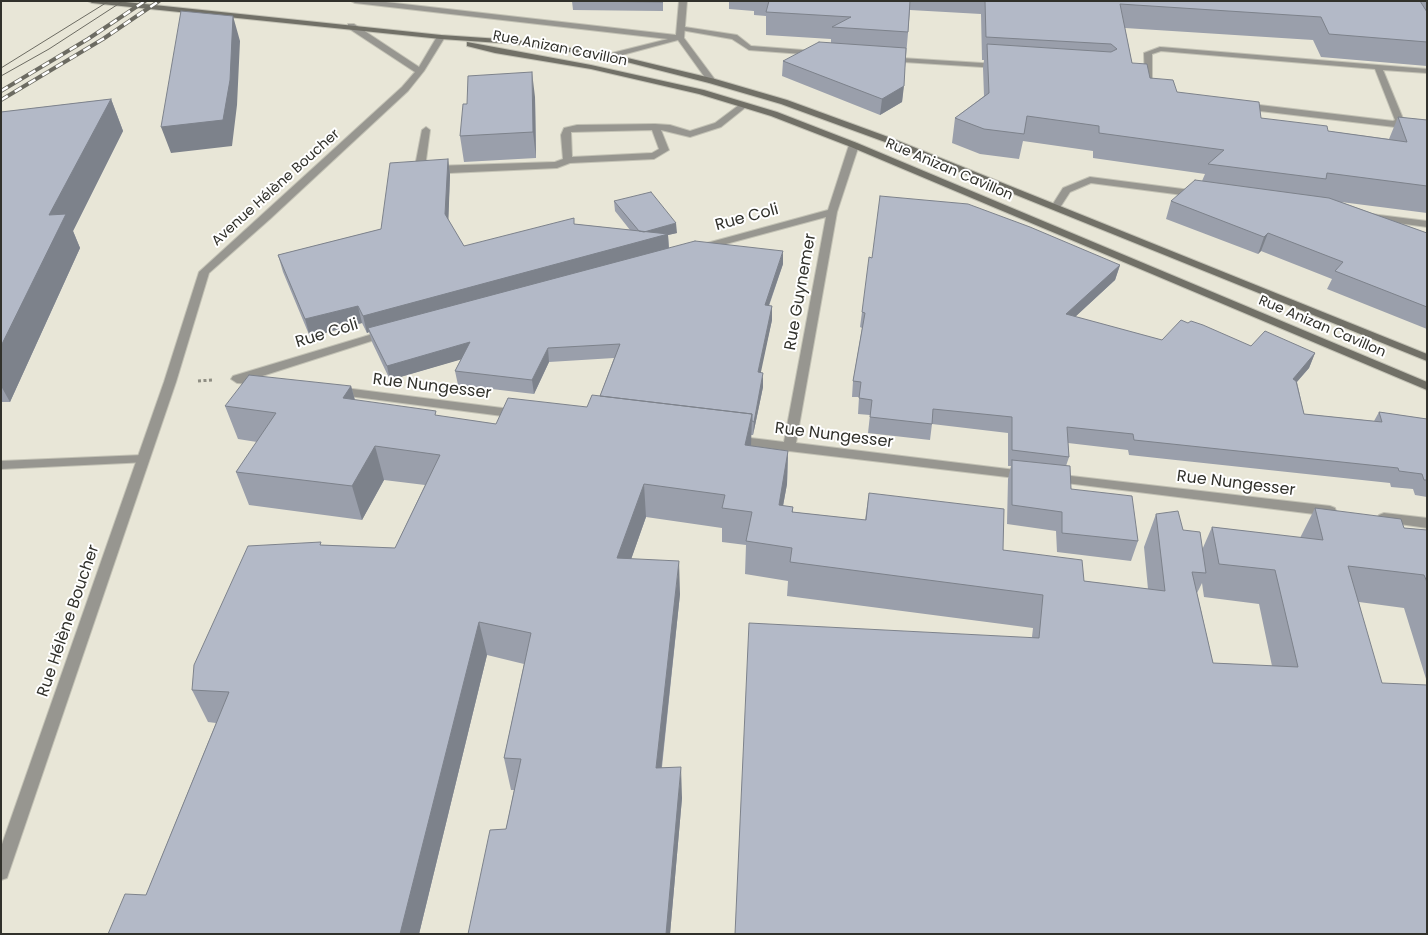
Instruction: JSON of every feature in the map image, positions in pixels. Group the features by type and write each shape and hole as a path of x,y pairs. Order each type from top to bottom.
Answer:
{"main road":[{"name":"Rue Anizan Cavillon","path":"92,1 351,26 441,37 515,42 611,56 712,81 784,102 888,140 1427,358"},
{"name":"Rue Anizan Cavillon","path":"441,37 495,51 591,67 701,92 774,114 854,145 1427,386"}],"street":[{"path":"355,1 680,38"},
{"path":"683,1 680,38 712,81"},
{"path":"351,26 420,71"},
{"path":"681,28 734,37 749,48 827,54"},
{"name":"Avenue Hélène Boucher","path":"170,382 204,272 267,217 398,96 420,71 441,37"},
{"path":"611,56 680,38"},
{"path":"1156,94 1149,89 1147,62 1148,52 1160,49 1427,71"},
{"path":"876,58 1006,66"},
{"path":"1238,105 1395,124 1400,121 1378,68"},
{"path":"568,160 565,135 567,130 577,128 656,127 670,128 690,134 718,125 742,105"},
{"path":"426,130 421,160 432,169 448,170 558,166 568,160 654,156 664,150 656,127"},
{"name":"Rue Guynemer","path":"789,447 832,212 854,145"},
{"path":"1056,207 1066,190 1090,180 1209,196"},
{"name":"Rue Coli","path":"685,252 832,212"},
{"path":"1358,215 1427,224"},
{"name":"Rue Coli","path":"238,379 352,342 400,329"},
{"path":"238,379 277,384"},
{"name":"Rue Hélène Boucher","path":"1,872 170,382"},
{"name":"Rue Nungesser","path":"326,390 533,416"},
{"name":"Rue Nungesser","path":"720,438 1338,512"},
{"path":"1,465 143,459"},
{"path":"1368,516 1427,523"}],"path":[{"path":"170,382 238,379"}],"building":[{"path":"576,1 663,1 663,2"},
{"path":"769,1 910,1 908,32 832,27 851,17 766,12"},
{"path":"985,1 1420,1 1427,12 1427,42 1329,34 1321,17 1120,4 1132,63 1147,64 1150,78 1173,80 1177,92 1259,102 1261,118 1327,126 1328,131 1407,142 1398,117 1427,120 1427,186 1327,173 1326,179 1208,164 1224,150 1099,133 1099,126 1027,116 1024,134 984,129 955,118 989,93 987,44 1111,52 1117,49 1111,44 986,37"},
{"path":"181,11 233,16 230,80 223,120 161,127"},
{"path":"819,42 906,48 904,86 882,99 783,61"},
{"path":"532,72 533,132 460,136 463,104 467,104 468,76"},
{"path":"111,99 49,215 66,214 1,346 1,112"},
{"path":"448,159 445,214 464,246 574,218 574,224 668,234 363,316 358,306 305,319 278,255 381,229 390,163"},
{"path":"1195,180 1329,198 1427,233 1427,307 1335,271 1343,262 1268,233 1264,237 1171,201"},
{"path":"651,192 676,223 644,232 639,231 614,201"},
{"path":"880,196 968,204 1030,227 1120,265 1066,314 1162,340 1181,320 1203,325 1251,346 1265,331 1315,353 1293,379 1296,381 1304,414 1382,422 1379,412 1427,419 1427,480 1424,480 1422,474 1399,471 1398,468 1134,440 1133,434 1067,427 1069,457 1012,450 1012,417 933,409 932,424 870,417 872,400 859,398 861,382 853,381 865,313 862,312 869,257 872,258"},
{"path":"695,241 783,251 765,305 772,306 758,372 763,373 754,422 752,421 752,414 600,396 620,344 548,348 532,380 455,371 470,342 387,366 368,328"},
{"path":"249,375 351,386 343,398 436,411 435,415 496,424 508,398 587,407 592,395 752,414 745,445 788,451 779,505 793,507 792,512 866,520 869,493 1004,509 1003,550 1082,560 1084,581 1165,591 1156,514 1178,511 1183,530 1200,532 1206,573 1192,572 1213,663 1298,667 1275,570 1219,564 1212,527 1323,540 1315,508 1401,519 1404,528 1427,530 1427,582 1424,575 1348,566 1382,683 1427,685 1427,934 735,934 749,623 1039,638 1043,595 790,562 792,548 746,541 752,512 722,508 725,495 644,484 617,558 679,561 656,768 681,767 666,934 468,934 490,830 506,829 521,759 504,758 531,633 479,622 400,934 108,934 125,894 146,895 229,692 192,690 194,665 248,546 321,542 320,545 395,548 440,455 375,446 352,486 236,472 276,413 225,406"},
{"path":"1012,460 1070,466 1071,489 1132,496 1138,541 1062,533 1062,512 1012,505"}],"tram line":[{"path":"1,68 109,1"},
{"path":"1,76 49,49 123,1"}],"railway":[{"path":"1,91 88,39 145,1"},
{"path":"1,100 103,39 159,1"}]}
